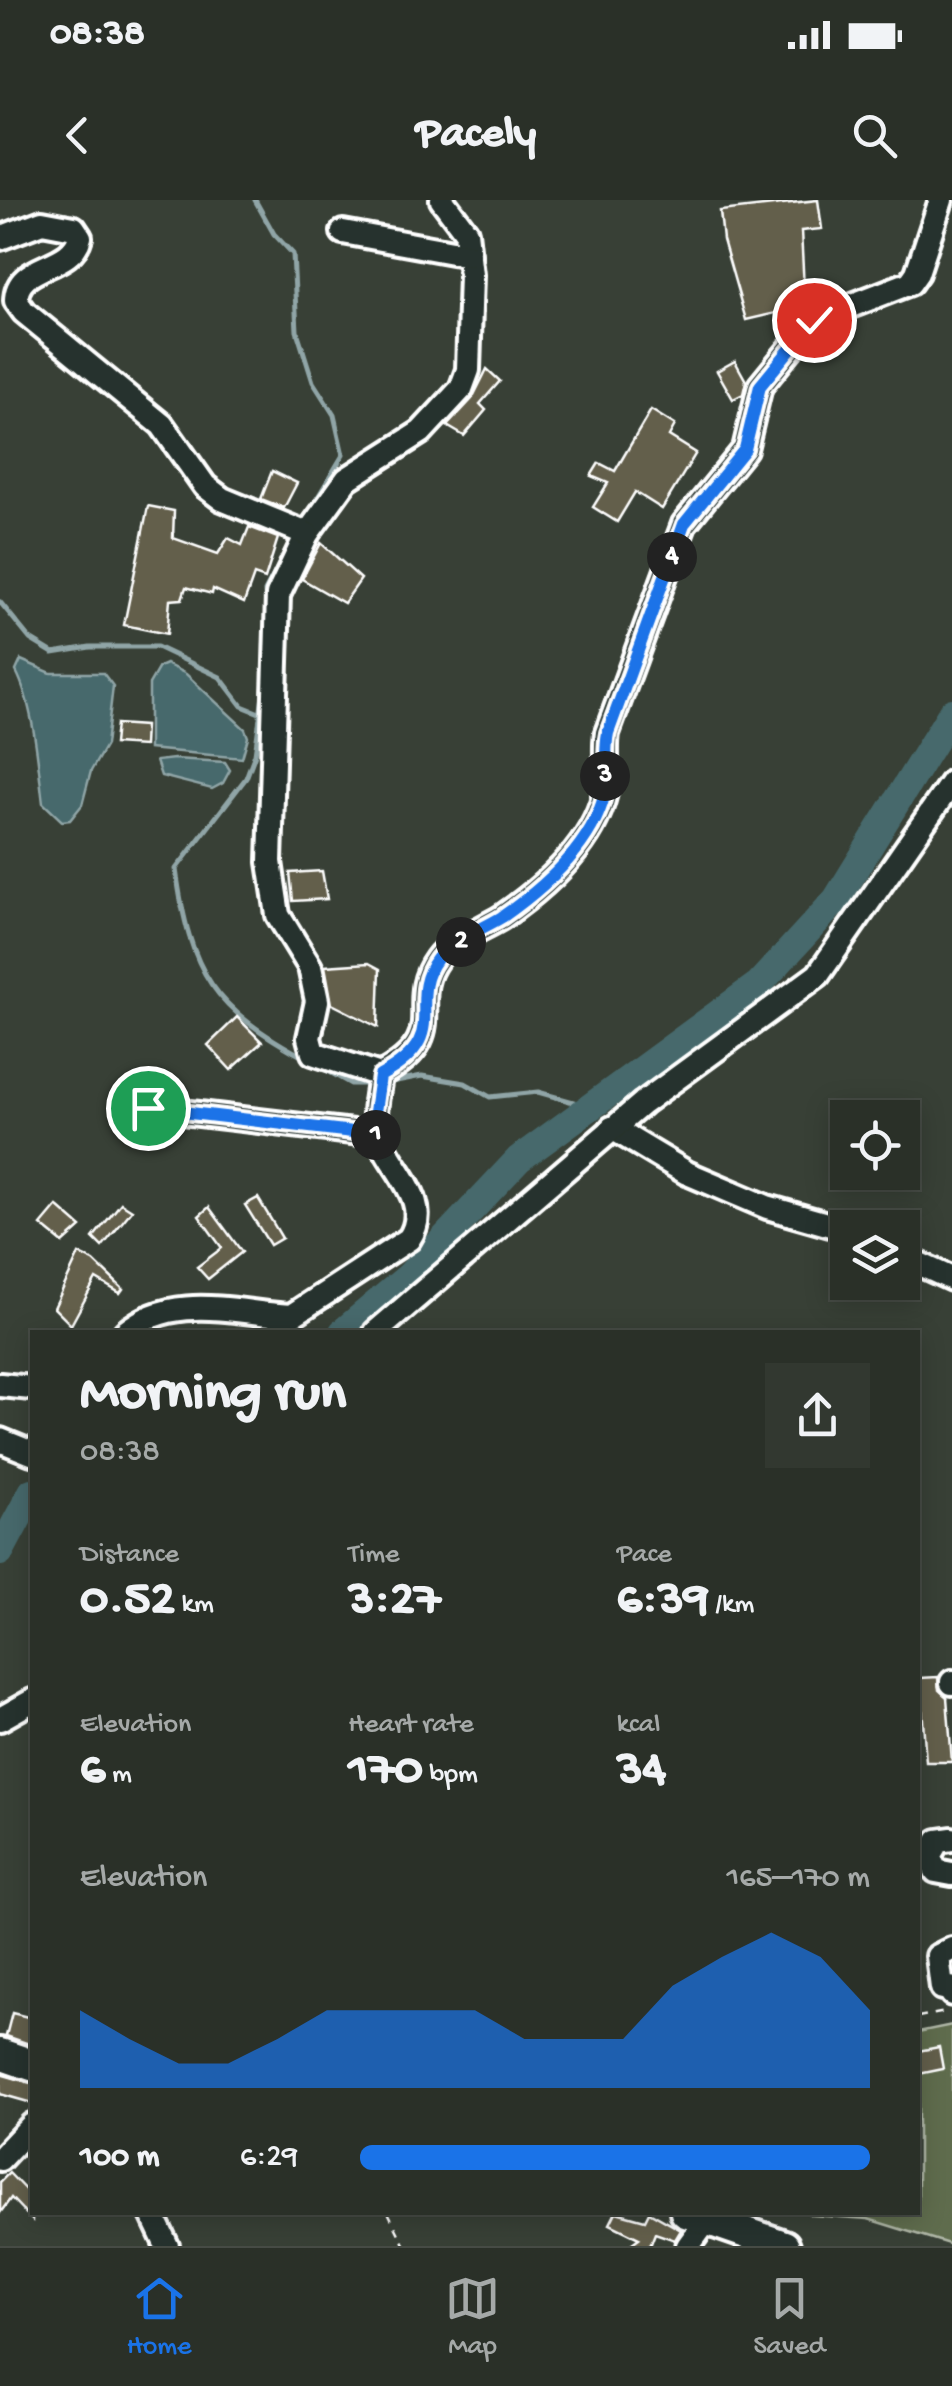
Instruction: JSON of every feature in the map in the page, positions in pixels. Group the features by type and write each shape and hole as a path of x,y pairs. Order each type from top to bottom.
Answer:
{"main road":[{"path":"0,2054 30,2064"},
{"path":"696,2216 784,2246"}],"street":[{"path":"442,200 466,232 468,370 461,388 422,432 347,479 307,534 278,594 270,862 278,915 310,967 318,1002 308,1038 313,1053 380,1076 406,1062 420,1045 429,974 438,956 504,915 586,838 606,785 603,753 608,733 684,524 745,449 760,386 814,320 910,283 918,274 940,200"},
{"path":"0,238 42,222 74,228 80,237 78,247 60,263 32,273 18,286 16,300 24,312 162,425 205,486 222,498 307,534"},
{"path":"342,232 468,255"},
{"path":"378,1330 612,1128 818,975 952,782"},
{"path":"130,1330 164,1311 223,1308 290,1316 409,1239 418,1225 417,1205 378,1135 374,1119 380,1076"},
{"path":"148,1108 378,1135"},
{"path":"612,1128 704,1180 767,1207 830,1225"},
{"path":"920,1264 952,1279"},
{"path":"0,1385 30,1388"},
{"path":"0,1719 30,1702"},
{"path":"952,1839 933,1845 924,1863 941,1873 952,1874"},
{"path":"952,1957 952,1948 938,1956 942,1988 951,1988 952,1994"},
{"path":"0,2160 30,2127"},
{"path":"152,2215 167,2246"},
{"path":"688,2246 696,2216"}],"path":[{"path":"920,2017 952,2012"},
{"path":"390,2215 405,2246"}],"green space":[{"path":"952,2025 952,2245 868,2219 811,2215 920,2215 920,2032"}],"water":[{"path":"21,660 51,673 103,673 113,686 106,745 91,771 82,805 70,820 62,821 43,803 31,718 16,671"},
{"path":"166,664 186,674 245,729 248,737 242,758 149,749 149,684 159,667"},
{"path":"156,761 225,762 230,770 223,783 212,789 161,776"}],"building":[{"path":"818,200 822,229 801,231 805,308 796,318 780,319 780,312 746,320 723,240 720,211"},
{"path":"735,361 746,381 743,394 733,399 717,371"},
{"path":"487,369 500,381 480,404 486,410 464,436 447,426 472,399"},
{"path":"651,410 675,425 669,436 696,453 662,509 635,492 617,522 593,507 608,483 591,476 599,463 615,471"},
{"path":"272,471 297,483 284,508 261,499"},
{"path":"148,506 174,511 173,538 218,554 228,538 242,545 249,527 278,538 265,579 254,575 244,603 213,589 212,594 186,587 182,599 170,600 167,634 124,625"},
{"path":"321,543 361,579 344,603 302,579"},
{"path":"116,724 145,726 144,746 114,744"},
{"path":"322,871 327,899 293,901 290,873"},
{"path":"369,963 380,969 378,1027 332,1004 325,966"},
{"path":"237,1017 262,1042 231,1070 208,1045"},
{"path":"258,1198 282,1238 270,1245 245,1205"},
{"path":"121,1203 132,1210 102,1247 93,1238"},
{"path":"57,1206 81,1227 63,1243 41,1225"},
{"path":"209,1207 242,1252 208,1279 197,1267 222,1248 199,1216"},
{"path":"79,1254 94,1261 123,1289 120,1293 96,1279 71,1325 54,1308"},
{"path":"938,1677 939,1690 947,1697 952,1762 926,1762 920,1678"},
{"path":"12,2013 30,2018 30,2044 6,2036"},
{"path":"939,2047 943,2069 920,2074 920,2051"},
{"path":"0,2074 30,2082 30,2102 0,2094"},
{"path":"9,2173 30,2195 32,2220 11,2198 0,2213 0,2182"},
{"path":"614,2215 645,2220 648,2215 654,2215 681,2230 675,2240 655,2233 650,2246 628,2246 639,2238 610,2224"}],"waterway":[{"path":"255,200 274,234 293,254 297,331 313,382 334,415 343,455 303,522"},
{"path":"266,612 265,591 295,535"},
{"path":"0,602 30,639 53,653 90,647 157,647 220,677 242,706 262,714"},
{"path":"264,688 255,754 246,778 176,869 189,936 212,984 249,1023 307,1059"},
{"path":"345,1330 408,1277 519,1159 759,984 836,900 952,712"},
{"path":"321,1067 351,1084 370,1084"},
{"path":"386,1083 422,1076 465,1083 490,1097 538,1092 591,1107"},
{"path":"0,1552 30,1496"}],"route":[{"path":"148,1108 378,1135 374,1119 380,1076 406,1062 420,1045 429,974 438,956 504,915 550,876 586,838 606,785 603,753 608,733 684,524 745,449 760,386 814,320"}]}
